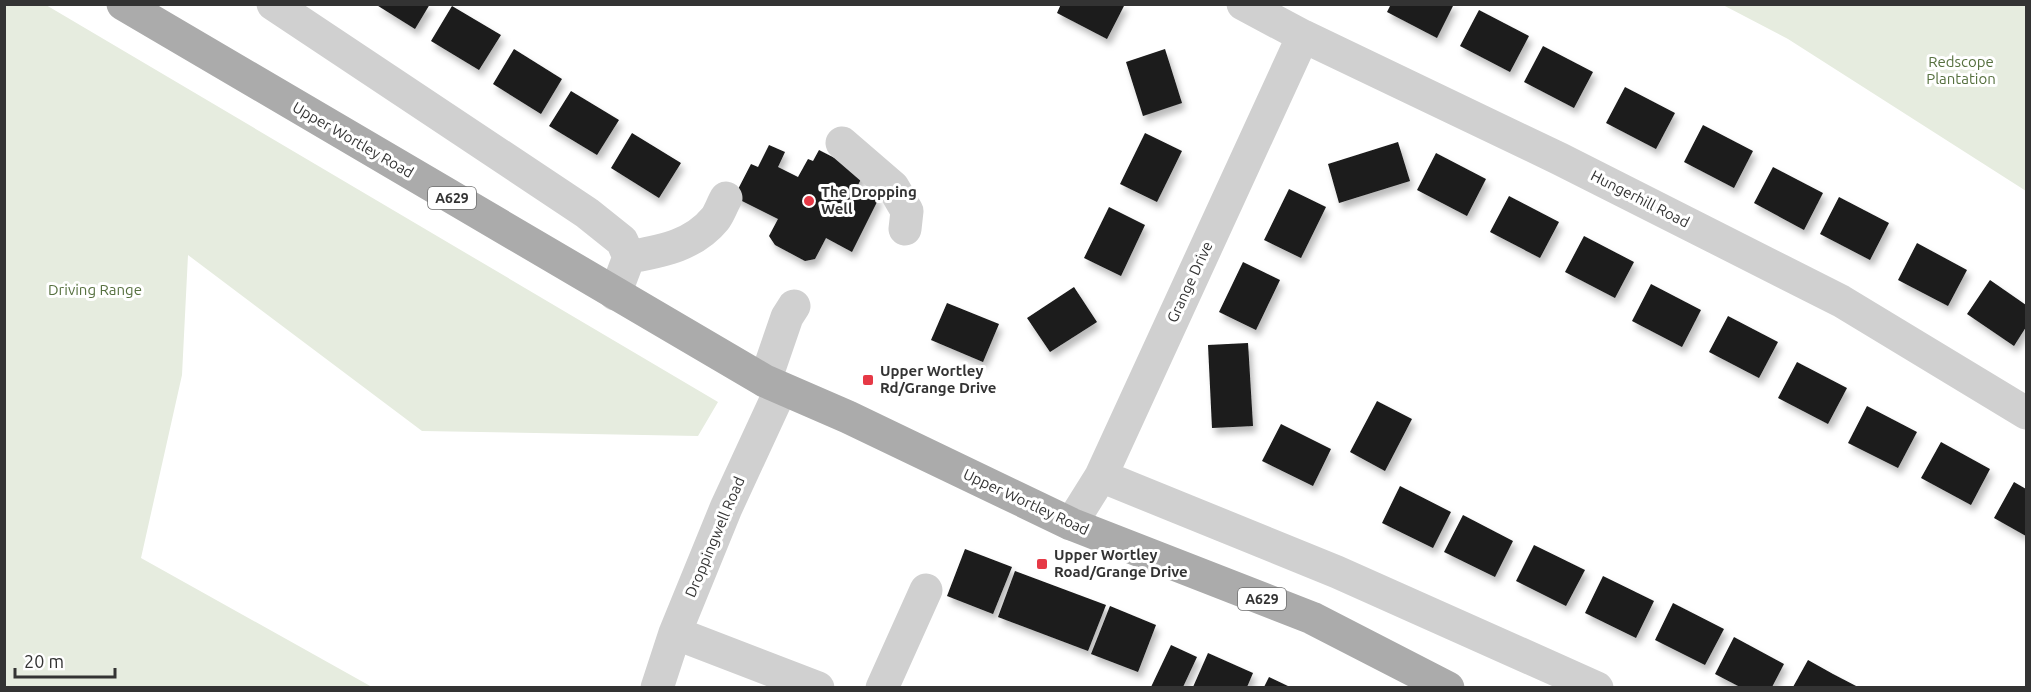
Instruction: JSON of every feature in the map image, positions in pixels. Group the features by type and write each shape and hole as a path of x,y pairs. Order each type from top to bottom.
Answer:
{"main road":[{"name":"Upper Wortley Road","path":"123,4 773,385 848,417 1071,524 1311,618 1448,687"}],"street":[{"path":"273,4 587,213 622,241 629,257 615,294"},
{"name":"Hungerhill Road","path":"1243,4 1303,36 1560,159 1841,301 2026,413"},
{"name":"Grange Drive","path":"1071,524 1101,476 1303,36"},
{"path":"842,143 893,187 907,211 905,229"},
{"path":"629,257 668,249 693,239 715,219 726,198"},
{"name":"Droppingwell Road","path":"657,687 675,633 773,385 787,317 794,306"},
{"path":"1101,476 1336,572 1598,687"},
{"path":"882,687 926,590"},
{"path":"675,633 818,687"}],"green space":[{"name":"Driving Range","path":"4,5 46,5 718,402 698,436 422,431 188,255 182,375 141,558 372,687 5,687"},
{"name":"Redscope Plantation","path":"1723,5 2026,5 2026,191 1788,39"}],"building":[{"path":"375,4 430,4 415,29"},
{"path":"1061,4 1125,4 1107,39 1057,13"},
{"path":"1391,4 1454,4 1437,38 1387,12"},
{"path":"452,6 501,35 479,70 431,41"},
{"path":"1479,10 1529,36 1510,72 1460,46"},
{"path":"1543,46 1593,72 1574,108 1524,82"},
{"path":"514,49 562,79 541,114 493,84"},
{"path":"1165,49 1182,103 1143,116 1126,62"},
{"path":"1625,87 1675,113 1656,149 1606,123"},
{"path":"571,91 619,120 597,155 549,126"},
{"path":"1703,125 1753,151 1734,188 1684,162"},
{"path":"632,133 681,163 659,198 611,168"},
{"path":"1145,133 1182,151 1157,202 1120,184"},
{"path":"1398,142 1410,181 1339,203 1328,164"},
{"name":"The Dropping Well","path":"769,145 785,152 778,167 798,177 808,159 813,161 819,150 864,173 857,187 879,198 852,252 826,238 815,259 805,261 775,245 769,236 778,219 734,197 751,164 758,167"},
{"path":"1436,153 1486,179 1467,216 1417,190"},
{"path":"1773,167 1823,193 1804,230 1754,203"},
{"path":"1289,189 1326,207 1301,258 1264,240"},
{"path":"1509,196 1559,222 1540,258 1490,232"},
{"path":"1839,197 1889,223 1870,260 1820,234"},
{"path":"1109,207 1145,225 1121,276 1084,258"},
{"path":"1584,236 1634,262 1615,298 1565,272"},
{"path":"1917,243 1967,270 1948,306 1898,280"},
{"path":"1243,262 1280,280 1256,330 1219,312"},
{"path":"1990,280 2026,305 2026,327 2014,346 1967,314"},
{"path":"1651,284 1701,310 1682,347 1632,321"},
{"path":"1074,287 1097,322 1050,352 1027,318"},
{"path":"947,303 999,324 983,362 931,340"},
{"path":"1728,316 1778,342 1759,378 1709,352"},
{"path":"1248,343 1253,426 1212,428 1208,345"},
{"path":"1797,362 1847,388 1828,424 1778,398"},
{"path":"1377,401 1412,419 1385,471 1350,452"},
{"path":"1867,406 1917,432 1898,468 1848,443"},
{"path":"1281,424 1331,449 1313,486 1262,461"},
{"path":"1941,442 1990,469 1971,505 1921,478"},
{"path":"2014,482 2026,489 2026,536 1994,518"},
{"path":"1400,486 1451,512 1433,548 1382,523"},
{"path":"1463,515 1513,541 1495,577 1444,552"},
{"path":"1534,545 1585,570 1566,606 1516,581"},
{"path":"965,549 1012,567 993,614 947,596"},
{"path":"1015,571 1106,605 1088,651 998,617"},
{"path":"1603,576 1654,601 1636,638 1585,613"},
{"path":"1673,603 1724,629 1705,665 1655,640"},
{"path":"1110,606 1156,625 1138,672 1091,654"},
{"path":"1734,637 1784,664 1772,687 1740,687 1715,674"},
{"path":"1171,645 1197,657 1183,687 1151,687"},
{"path":"1208,653 1253,673 1247,687 1193,687"},
{"path":"1808,660 1833,674 1858,687 1793,687"},
{"path":"1269,677 1290,687 1264,687"}],"place":[{"name":"The Dropping Well","path":"809,201"},
{"name":"Upper Wortley Rd/Grange Drive","path":"868,380"},
{"name":"Upper Wortley Road/Grange Drive","path":"1042,564"}]}
